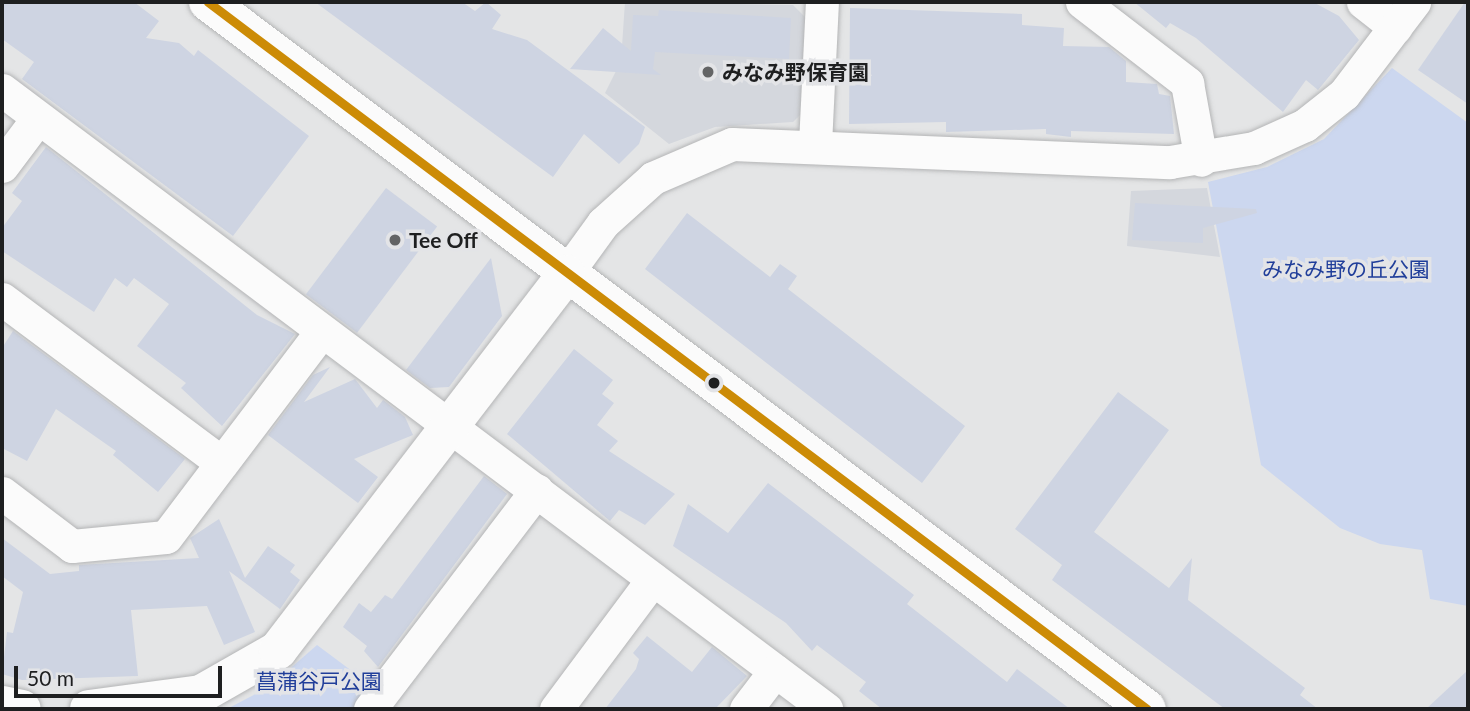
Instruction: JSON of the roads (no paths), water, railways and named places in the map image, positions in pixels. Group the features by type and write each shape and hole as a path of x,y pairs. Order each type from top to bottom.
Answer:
{"street":[{"path":"208,2 1147,709"},
{"path":"815,144 822,2"},
{"path":"1082,2 1187,83 1201,160"},
{"path":"89,709 201,694 271,656 620,206 683,160 745,142 1201,160 1267,143 1319,115 1359,78 1405,14 1363,2"},
{"path":"2,90 826,709"},
{"path":"2,166 38,118"},
{"path":"2,299 222,463"},
{"path":"2,493 72,546 166,537 321,332"},
{"path":"370,709 537,490"},
{"path":"556,709 653,579"},
{"path":"746,709 775,671"},
{"path":"2,705 22,709"}],"place":[{"name":"みなみ野保育園","path":"708,72"},
{"name":"Tee Off","path":"395,240"}],"park label":[{"name":"みなみ野の丘公園","path":"1346,269"},
{"name":"菖蒲谷戸公園","path":"319,681"}]}
